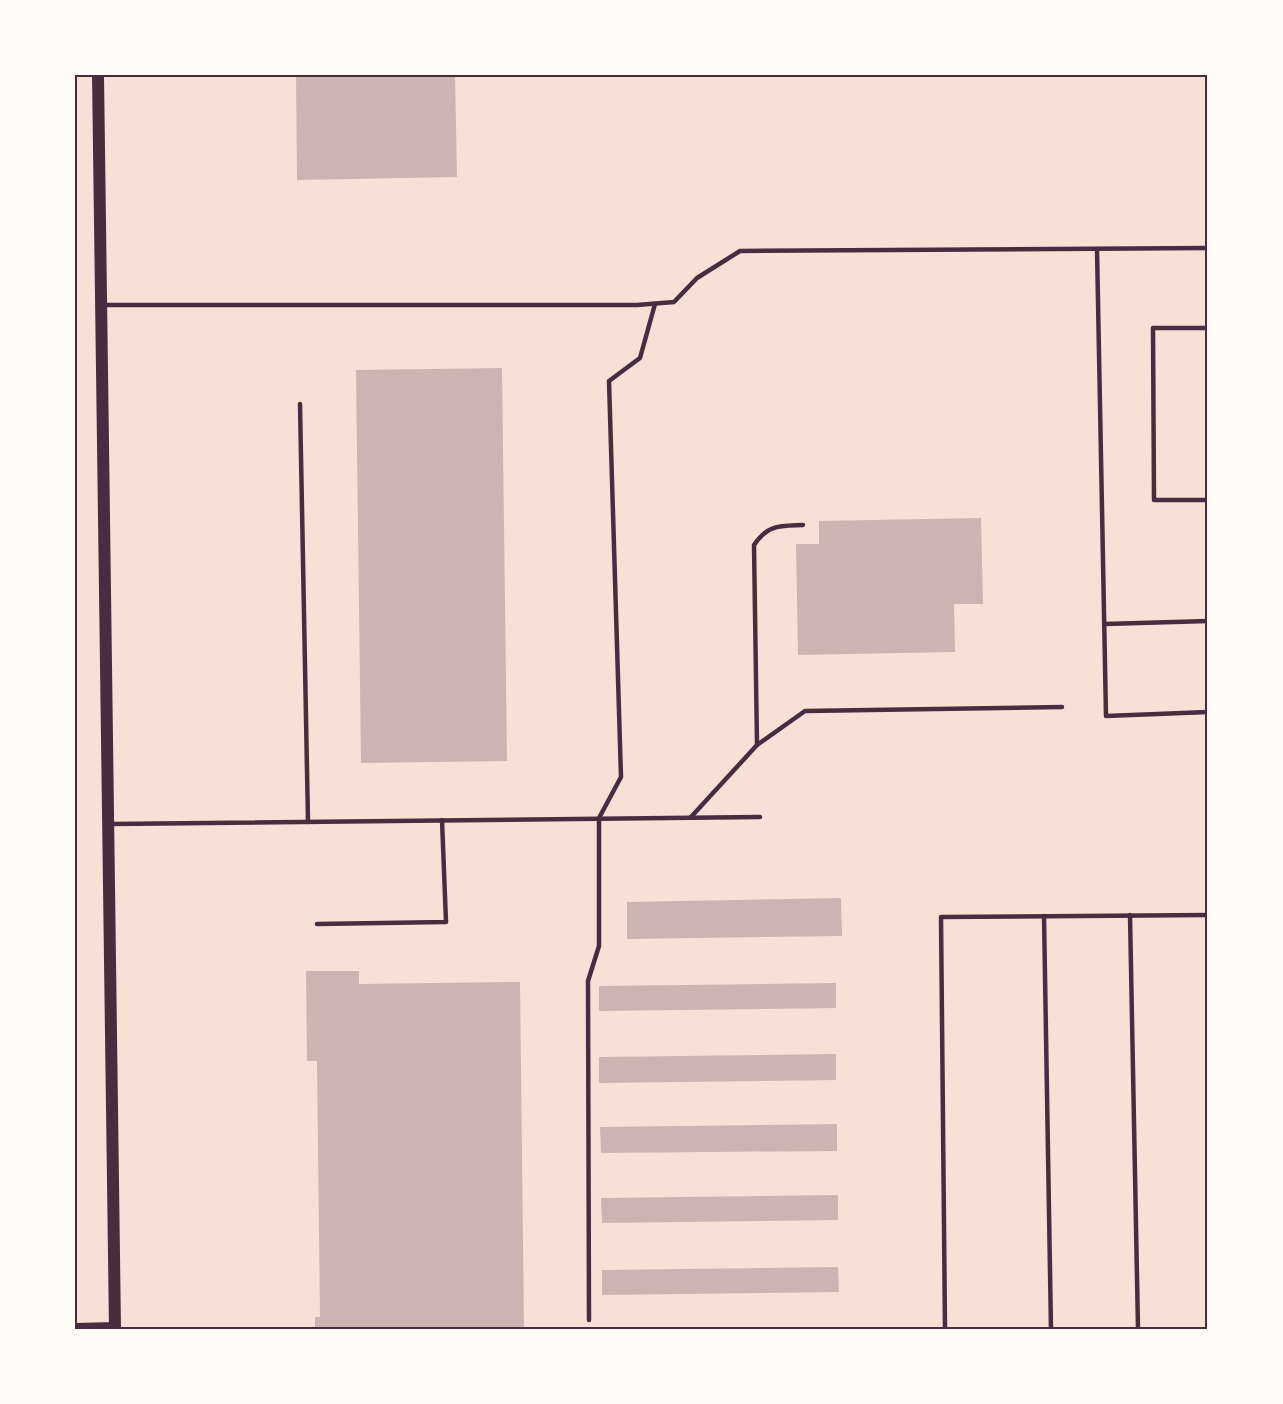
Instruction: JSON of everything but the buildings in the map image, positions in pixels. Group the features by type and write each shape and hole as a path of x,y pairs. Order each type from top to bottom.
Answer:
{"main road":[{"path":"98,75 115,1327"}],"street":[{"path":"75,1326 115,1327"}],"lane":[{"path":"101,306 638,306 674,302 697,278 740,251 1208,248"},
{"path":"1097,249 1106,716 1208,712"},
{"path":"589,1320 588,981 599,946 599,818 621,777 609,381 640,358 655,304"},
{"path":"1208,328 1153,328 1154,500 1208,500"},
{"path":"300,404 308,822"},
{"path":"756,745 753,545 761,534 775,526 803,525"},
{"path":"1105,624 1208,621"},
{"path":"691,818 756,745 805,711 1062,707"},
{"path":"108,824 760,817"},
{"path":"317,924 446,922 442,820"},
{"path":"1130,915 1138,1329"},
{"path":"945,1329 941,917 1208,915"},
{"path":"1044,916 1051,1329"}]}
